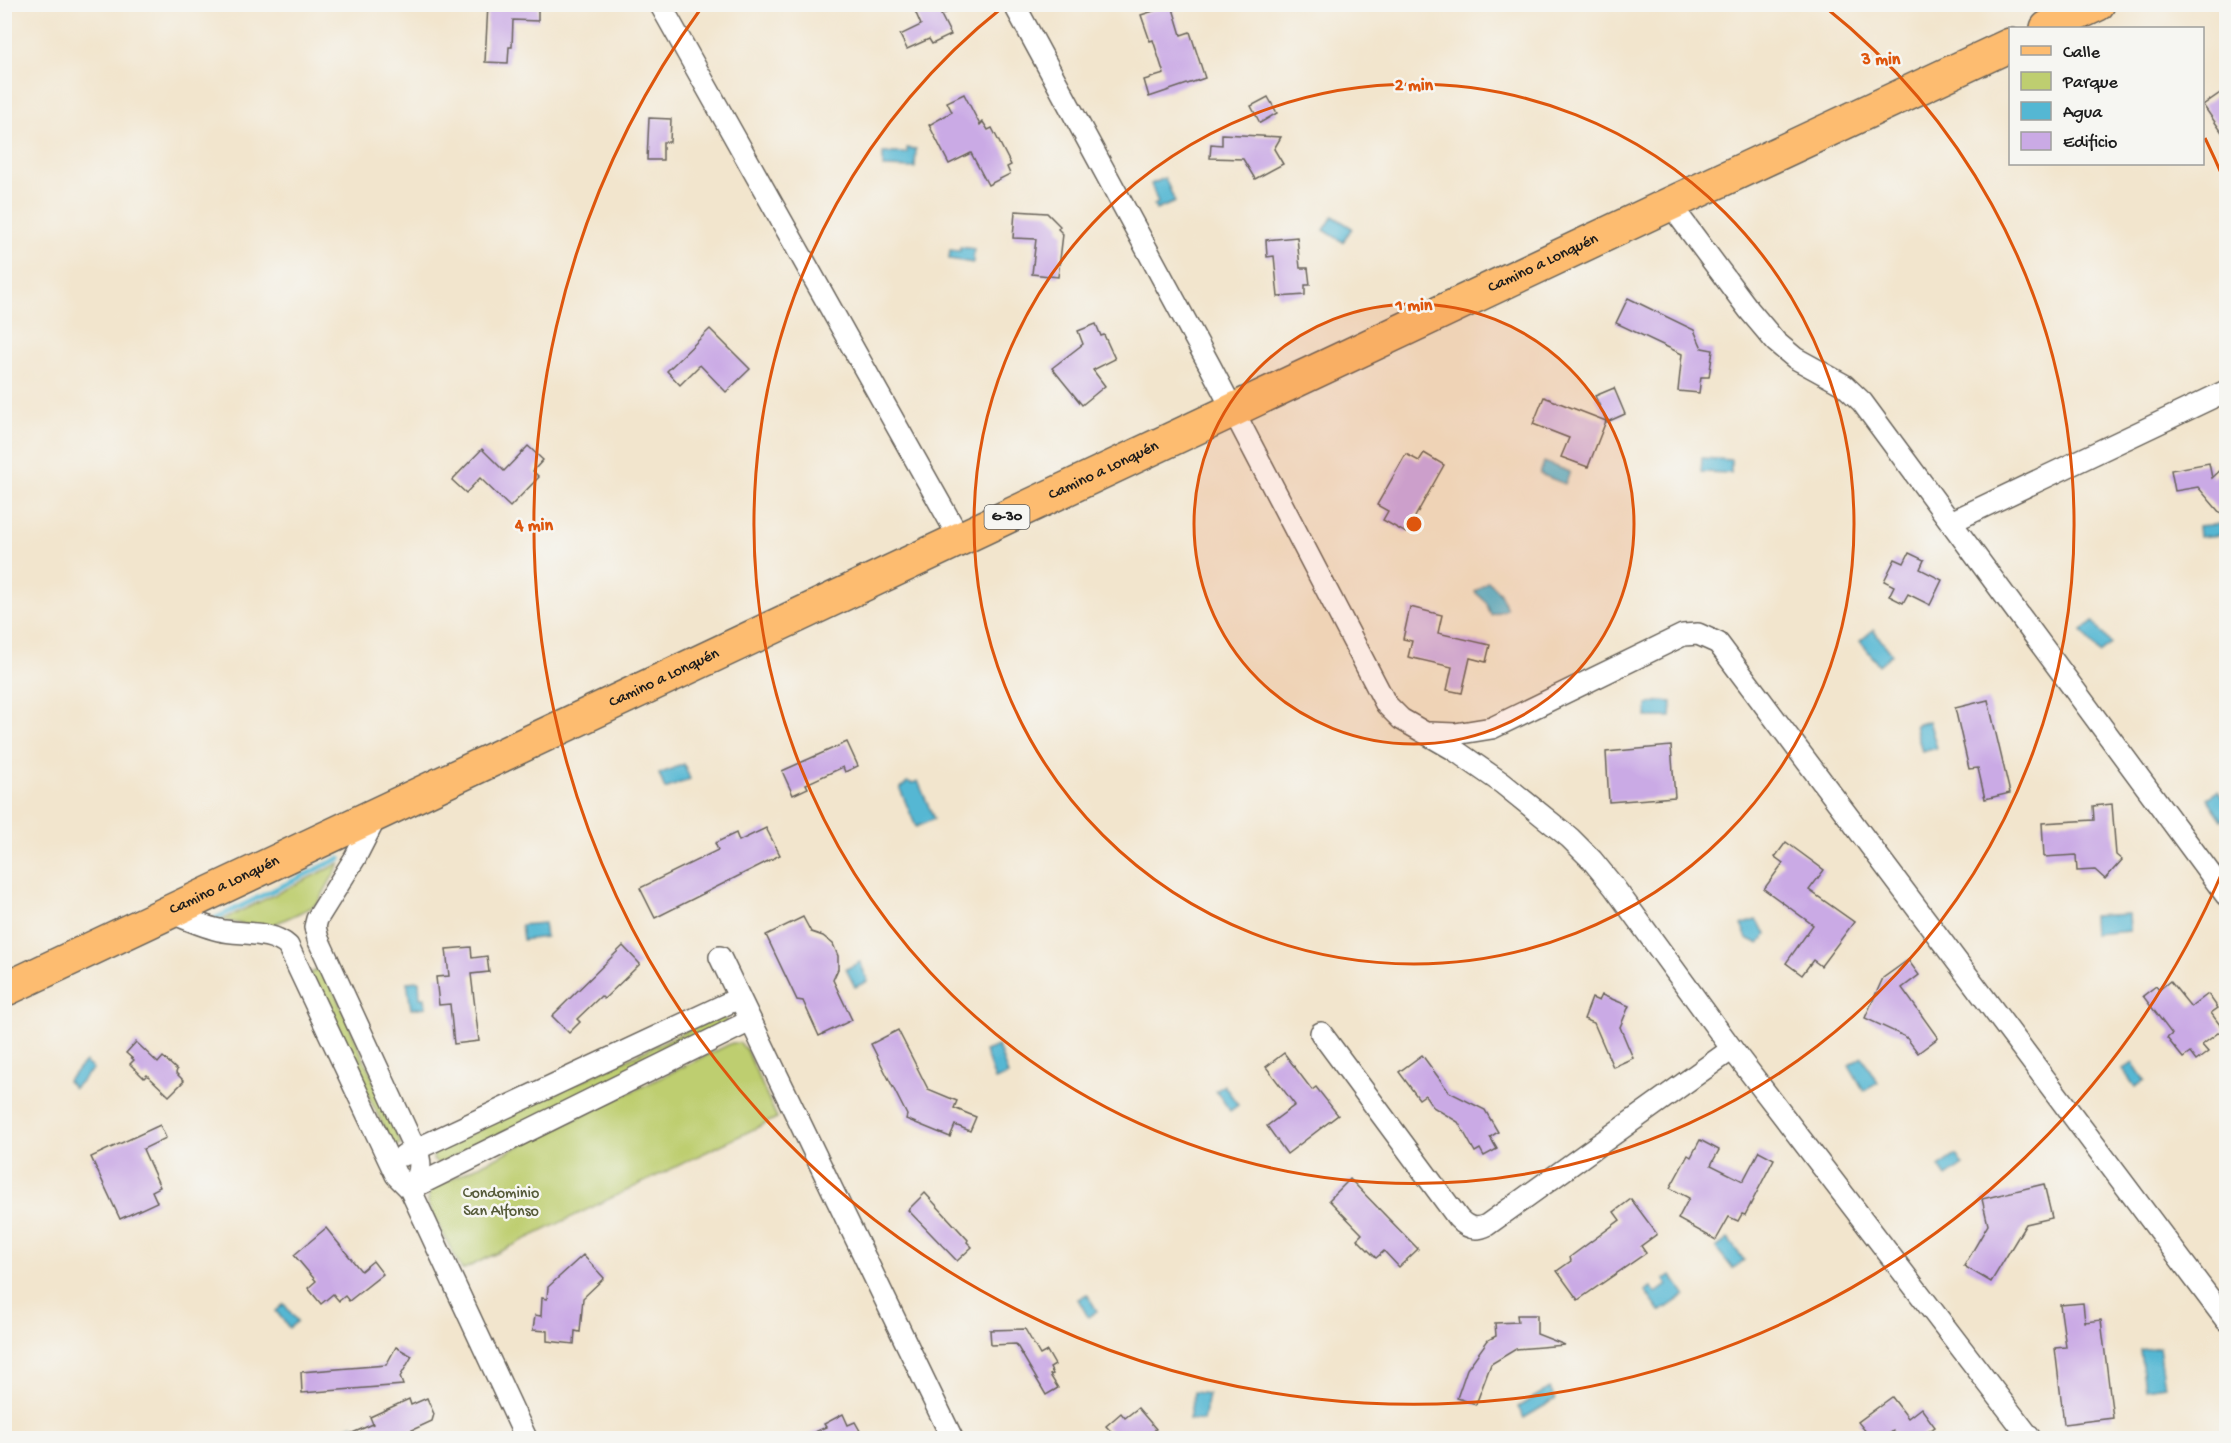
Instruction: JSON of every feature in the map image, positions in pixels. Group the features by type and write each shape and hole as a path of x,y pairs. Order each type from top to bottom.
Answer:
{"main road":[{"path":"2048,27 2098,4"},
{"name":"Camino a Lonquén","path":"4,990 2009,45"}],"street":[{"path":"660,4 960,539"},
{"path":"1014,4 1233,410 1386,705 1401,719 1453,749 1502,783 1570,838 1592,860 1732,1048 2030,1438"},
{"path":"1670,204 1771,337 1796,358 1844,385 1862,402 2226,895"},
{"path":"1951,522 2226,391"},
{"path":"1423,732 1455,734 1492,728 1683,635 1698,634 1718,643 2226,1320"},
{"path":"170,912 198,924 221,930 276,938 286,937 310,926 317,919 355,858 378,813"},
{"path":"317,919 315,927 318,939 416,1149 420,1170 417,1180 410,1189"},
{"path":"276,938 288,946 297,962 396,1175 410,1189 526,1438"},
{"path":"720,957 952,1438"},
{"path":"390,1162 739,998"},
{"path":"410,1189 750,1021"},
{"path":"1321,1033 1458,1218 1466,1225 1475,1228 1486,1225 1732,1048"}],"green space":[{"path":"340,863 318,903 310,908 261,928 222,920"},
{"path":"323,966 401,1143 394,1148 309,974"},
{"path":"720,1015 727,1024 438,1164 433,1160 434,1151"},
{"name":"Condominio San Alfonso","path":"732,1043 739,1043 746,1049 777,1118 462,1270 428,1205 429,1194 433,1188"}],"water":[{"path":"907,148 916,149 915,168 883,167 883,153 907,153"},
{"path":"1165,178 1175,202 1156,210 1154,205 1158,203 1151,184"},
{"path":"1333,216 1352,228 1343,242 1324,230"},
{"path":"960,247 974,249 973,263 949,259 950,250 960,251"},
{"path":"1702,458 1731,460 1731,473 1701,472"},
{"path":"1544,462 1570,472 1565,484 1540,474"},
{"path":"2220,524 2221,535 2199,537 2198,526"},
{"path":"1488,581 1500,593 1507,609 1491,615 1486,602 1475,592"},
{"path":"2093,622 2111,644 2099,653 2082,631"},
{"path":"1873,630 1892,654 1879,665 1860,641"},
{"path":"1660,701 1672,702 1671,717 1646,717 1647,705"},
{"path":"1929,721 1937,748 1922,752 1915,725"},
{"path":"684,764 690,779 665,789 659,774"},
{"path":"918,781 934,819 916,827 900,789 907,782"},
{"path":"2218,791 2226,804 2226,818 2222,820 2207,798"},
{"path":"2129,914 2130,931 2093,934 2092,916"},
{"path":"1756,920 1767,934 1759,944 1747,938 1741,925"},
{"path":"544,923 546,937 523,940 521,925"},
{"path":"860,962 868,981 855,987 846,969"},
{"path":"419,981 420,998 425,998 426,1007 411,1009 407,982"},
{"path":"998,1046 1008,1075 995,1080 985,1051"},
{"path":"1862,1057 1878,1083 1864,1091 1849,1065"},
{"path":"85,1062 93,1069 74,1088 67,1081"},
{"path":"2133,1063 2145,1081 2135,1087 2123,1070"},
{"path":"1224,1085 1238,1105 1230,1111 1216,1091"},
{"path":"1956,1155 1963,1165 1946,1177 1939,1167"},
{"path":"2218,1156 2226,1156 2226,1183 2218,1183"},
{"path":"1728,1239 1744,1260 1733,1269 1716,1248"},
{"path":"1671,1275 1685,1295 1660,1312 1645,1291 1651,1287 1656,1293 1667,1285 1664,1280"},
{"path":"1087,1294 1097,1311 1088,1317 1078,1299"},
{"path":"284,1304 297,1321 289,1328 276,1311"},
{"path":"2159,1347 2165,1386 2145,1389 2140,1350"},
{"path":"1549,1388 1556,1399 1524,1418 1518,1407"},
{"path":"1194,1392 1208,1394 1203,1421 1189,1419"},
{"path":"353,1424 360,1438 323,1438"}],"building":[{"path":"488,4 538,7 538,21 513,20 512,47 509,47 508,63 485,62"},
{"path":"912,4 965,4 941,15 951,35 932,44 929,39 907,49 900,35 921,25"},
{"path":"1172,5 1181,35 1190,32 1205,78 1149,97 1144,80 1164,74 1153,40 1150,41 1141,15"},
{"path":"2226,89 2226,138 2204,106"},
{"path":"964,94 980,125 983,122 988,130 992,128 1011,165 1007,167 1010,174 988,185 971,153 949,164 929,125 952,112 947,102"},
{"path":"1268,97 1277,113 1260,123 1251,106"},
{"path":"649,118 671,119 670,142 663,142 663,160 647,160"},
{"path":"1222,134 1281,137 1274,149 1283,164 1255,179 1243,159 1210,158 1211,144 1222,145"},
{"path":"1015,211 1047,213 1060,226 1058,229 1063,234 1058,277 1032,274 1036,239 1013,238"},
{"path":"1297,237 1300,268 1308,268 1310,285 1305,285 1305,295 1278,297 1274,256 1267,257 1266,240"},
{"path":"1628,298 1694,330 1702,348 1713,350 1709,377 1701,377 1699,393 1678,391 1682,354 1616,323"},
{"path":"1096,324 1115,359 1093,370 1105,386 1082,405 1052,368 1083,344 1078,331"},
{"path":"710,329 750,369 726,392 700,365 680,385 667,371"},
{"path":"1614,388 1625,414 1607,422 1595,396"},
{"path":"1544,397 1606,421 1588,467 1561,457 1569,438 1533,424"},
{"path":"528,446 543,460 533,471 539,477 510,507 480,478 466,493 452,480 482,449 504,471"},
{"path":"1424,453 1444,465 1406,533 1383,520 1388,511 1377,505 1406,454 1419,461"},
{"path":"2209,463 2212,478 2226,465 2226,520 2198,487 2175,491 2171,470"},
{"path":"1909,553 1924,560 1920,569 1942,580 1930,605 1908,594 1903,603 1889,596 1894,586 1884,581 1895,559 1904,563"},
{"path":"1410,607 1442,615 1438,633 1490,645 1486,662 1470,658 1462,693 1447,690 1452,667 1408,657 1412,641 1403,639"},
{"path":"1988,700 2010,793 1985,799 1978,768 1969,769 1955,708"},
{"path":"847,742 858,766 845,772 843,767 806,784 808,788 793,795 782,771"},
{"path":"1671,746 1675,797 1609,802 1606,752"},
{"path":"2112,804 2116,855 2122,860 2105,879 2095,870 2077,871 2076,855 2044,857 2042,823 2094,820 2093,806"},
{"path":"766,828 780,855 655,918 640,888 718,850 715,843 736,833 739,841"},
{"path":"1786,842 1824,870 1809,890 1854,922 1821,966 1813,960 1802,975 1786,963 1813,925 1764,889 1783,863 1775,857"},
{"path":"803,917 811,932 823,936 833,944 838,956 838,969 833,980 852,1020 819,1036 803,1001 797,1000 766,935"},
{"path":"623,946 640,964 604,999 601,996 577,1019 580,1022 569,1033 552,1016"},
{"path":"471,947 472,958 487,956 489,972 471,974 479,1041 454,1044 450,1004 439,1005 436,977 449,976 446,949"},
{"path":"1908,960 1919,975 1902,988 1938,1038 1918,1053 1906,1037 1865,1018 1883,978"},
{"path":"2170,981 2191,1007 2208,994 2218,1008 2211,1013 2223,1029 2202,1045 2208,1052 2196,1061 2190,1053 2183,1058 2167,1038 2172,1034 2143,996 2156,986 2159,990"},
{"path":"1602,995 1629,1006 1620,1027 1633,1058 1613,1067 1594,1023 1584,1019 1592,998 1599,1001"},
{"path":"898,1030 928,1089 957,1101 954,1108 976,1117 970,1131 955,1125 950,1137 906,1119 907,1115 871,1044"},
{"path":"136,1042 158,1063 163,1057 177,1070 176,1073 184,1081 169,1096 147,1075 144,1078 130,1064 134,1060 126,1053"},
{"path":"1284,1053 1312,1090 1316,1087 1338,1115 1287,1154 1267,1126 1295,1105 1266,1067"},
{"path":"1422,1055 1449,1092 1485,1110 1498,1132 1490,1137 1497,1149 1484,1156 1480,1149 1475,1152 1458,1122 1433,1107 1425,1095 1419,1099 1399,1072"},
{"path":"160,1125 166,1138 143,1149 160,1187 152,1191 157,1202 120,1219 91,1157"},
{"path":"1700,1140 1719,1150 1711,1165 1743,1181 1759,1151 1774,1159 1745,1215 1742,1214 1738,1221 1729,1217 1716,1240 1678,1219 1689,1198 1670,1188 1688,1155 1691,1157"},
{"path":"1350,1179 1418,1249 1399,1267 1384,1251 1376,1258 1357,1239 1362,1234 1329,1200"},
{"path":"2044,1184 2052,1218 2026,1224 1991,1282 1964,1266 1988,1225 1982,1199"},
{"path":"925,1193 972,1247 957,1261 908,1210"},
{"path":"1631,1199 1657,1234 1641,1246 1646,1253 1578,1300 1557,1271 1571,1261 1570,1257 1620,1220 1614,1212"},
{"path":"326,1228 361,1271 373,1261 383,1274 349,1301 345,1296 339,1301 333,1294 321,1304 308,1288 316,1281 294,1255"},
{"path":"583,1255 604,1278 583,1298 580,1332 575,1331 574,1344 547,1341 547,1331 533,1330 535,1315 541,1316 542,1298 547,1299 548,1287"},
{"path":"2083,1303 2085,1322 2101,1320 2113,1418 2064,1424 2055,1348 2066,1347 2060,1305"},
{"path":"1517,1315 1537,1315 1537,1334 1565,1345 1516,1349 1491,1364 1476,1404 1457,1398 1467,1369 1488,1340 1496,1336 1495,1323 1518,1322"},
{"path":"1025,1329 1040,1355 1047,1351 1055,1365 1050,1368 1053,1374 1050,1375 1058,1388 1046,1395 1016,1344 991,1345 990,1330"},
{"path":"396,1347 412,1356 400,1377 403,1385 302,1393 301,1372 386,1365"},
{"path":"1892,1397 1908,1418 1921,1408 1935,1427 1919,1438 1899,1438 1893,1431 1884,1438 1871,1438 1858,1422"},
{"path":"427,1398 434,1414 432,1421 395,1438 341,1438 373,1424 370,1417 409,1399 411,1405"},
{"path":"1138,1408 1156,1429 1146,1438 1117,1438 1106,1426 1121,1413 1125,1418"},
{"path":"843,1414 848,1425 855,1422 864,1438 802,1438 826,1427 824,1424"}],"waterway":[{"path":"216,918 340,858"}]}
